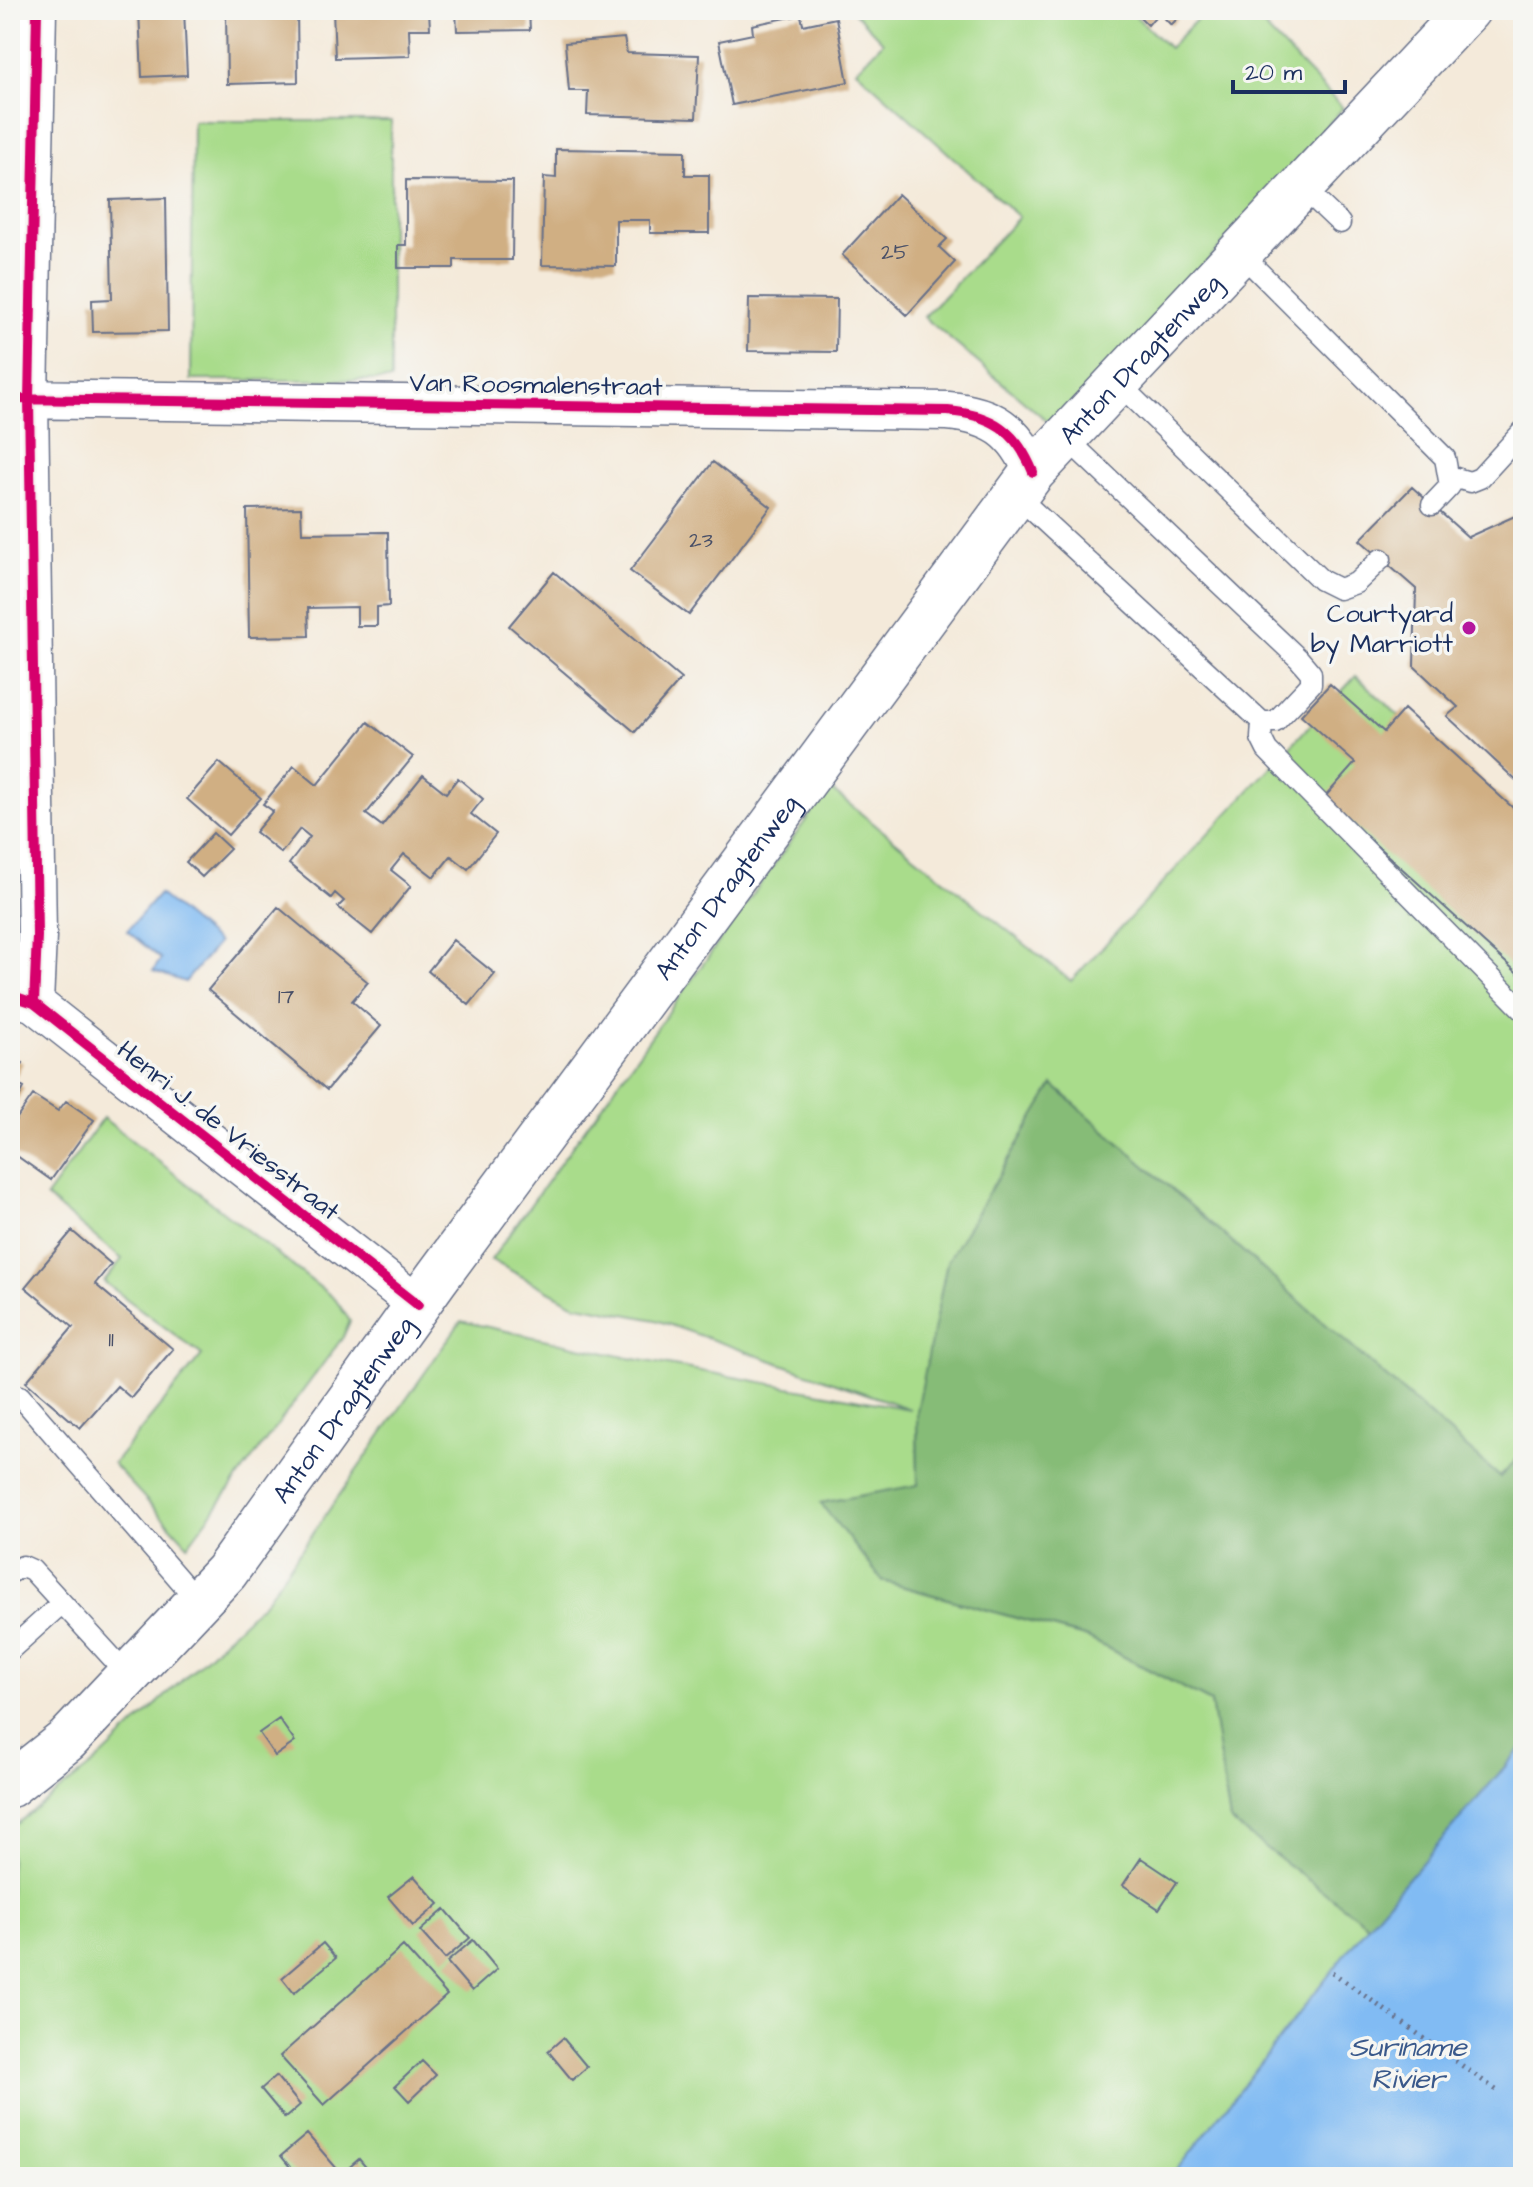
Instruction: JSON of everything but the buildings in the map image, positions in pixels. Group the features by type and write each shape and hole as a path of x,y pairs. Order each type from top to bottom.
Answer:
{"main road":[{"name":"Anton Dragtenweg","path":"10,1785 67,1740 226,1572 418,1305 1024,484 1116,381 1468,10"}],"street":[{"path":"22,999 37,936 19,399 37,10"},
{"name":"Van Roosmalenstraat","path":"19,399 948,411 993,420 1014,435 1024,484"},
{"name":"Henri J. de Vriesstraat","path":"22,999 418,1305"}],"lane":[{"path":"1300,185 1340,223"},
{"path":"1238,251 1445,458 1450,486 1432,505"},
{"path":"1116,381 1321,580 1339,589 1356,583 1381,559"},
{"path":"1449,476 1470,482 1480,478 1523,431"},
{"path":"1024,484 1262,722 1275,722 1311,684 1311,673 1065,437"},
{"path":"1262,722 1261,738 1267,750 1523,1010"},
{"path":"20,1396 197,1600"},
{"path":"10,1573 23,1566 32,1570 128,1675"},
{"path":"10,1650 61,1604"}],"path":[{"path":"1332,1972 1496,2090"}],"green space":[{"path":"852,10 1129,10 1169,48 1206,10 1248,10 1343,108 1058,430 924,317 1019,217 856,70 883,42"},
{"path":"193,121 391,121 391,380 191,380"},
{"path":"1356,676 1523,830 1523,1453 1501,1478 1053,1085 917,1411 918,1486 883,1581 1088,1638 1211,1702 1230,1821 1368,1925 1172,2177 10,2177 10,1829 95,1763 266,1600 461,1321 629,1358 910,1409 656,1320 573,1304 491,1260 829,788 1071,981"},
{"path":"1053,1085 1500,1477 1523,1453 1523,1746 1368,1925 1230,1821 1211,1702 1088,1638 883,1581 820,1503 918,1485 917,1411 947,1262"},
{"path":"103,1118 335,1299 350,1321 343,1337 188,1545 113,1464 202,1355 104,1282 122,1259 46,1197"}],"water":[{"path":"159,894 218,943 185,982 153,971 161,959 127,931"},
{"name":"Suriname Rivier","path":"1523,1746 1523,2177 1172,2177 1368,1925"}],"cycle path":[{"path":"34,1003 37,936 29,399 37,10"},
{"path":"10,399 948,411 977,416 1001,427 1019,445 1033,472"},
{"path":"10,995 34,1003 418,1305"}],"place":[{"name":"Courtyard by Marriott","path":"1469,628"}]}
